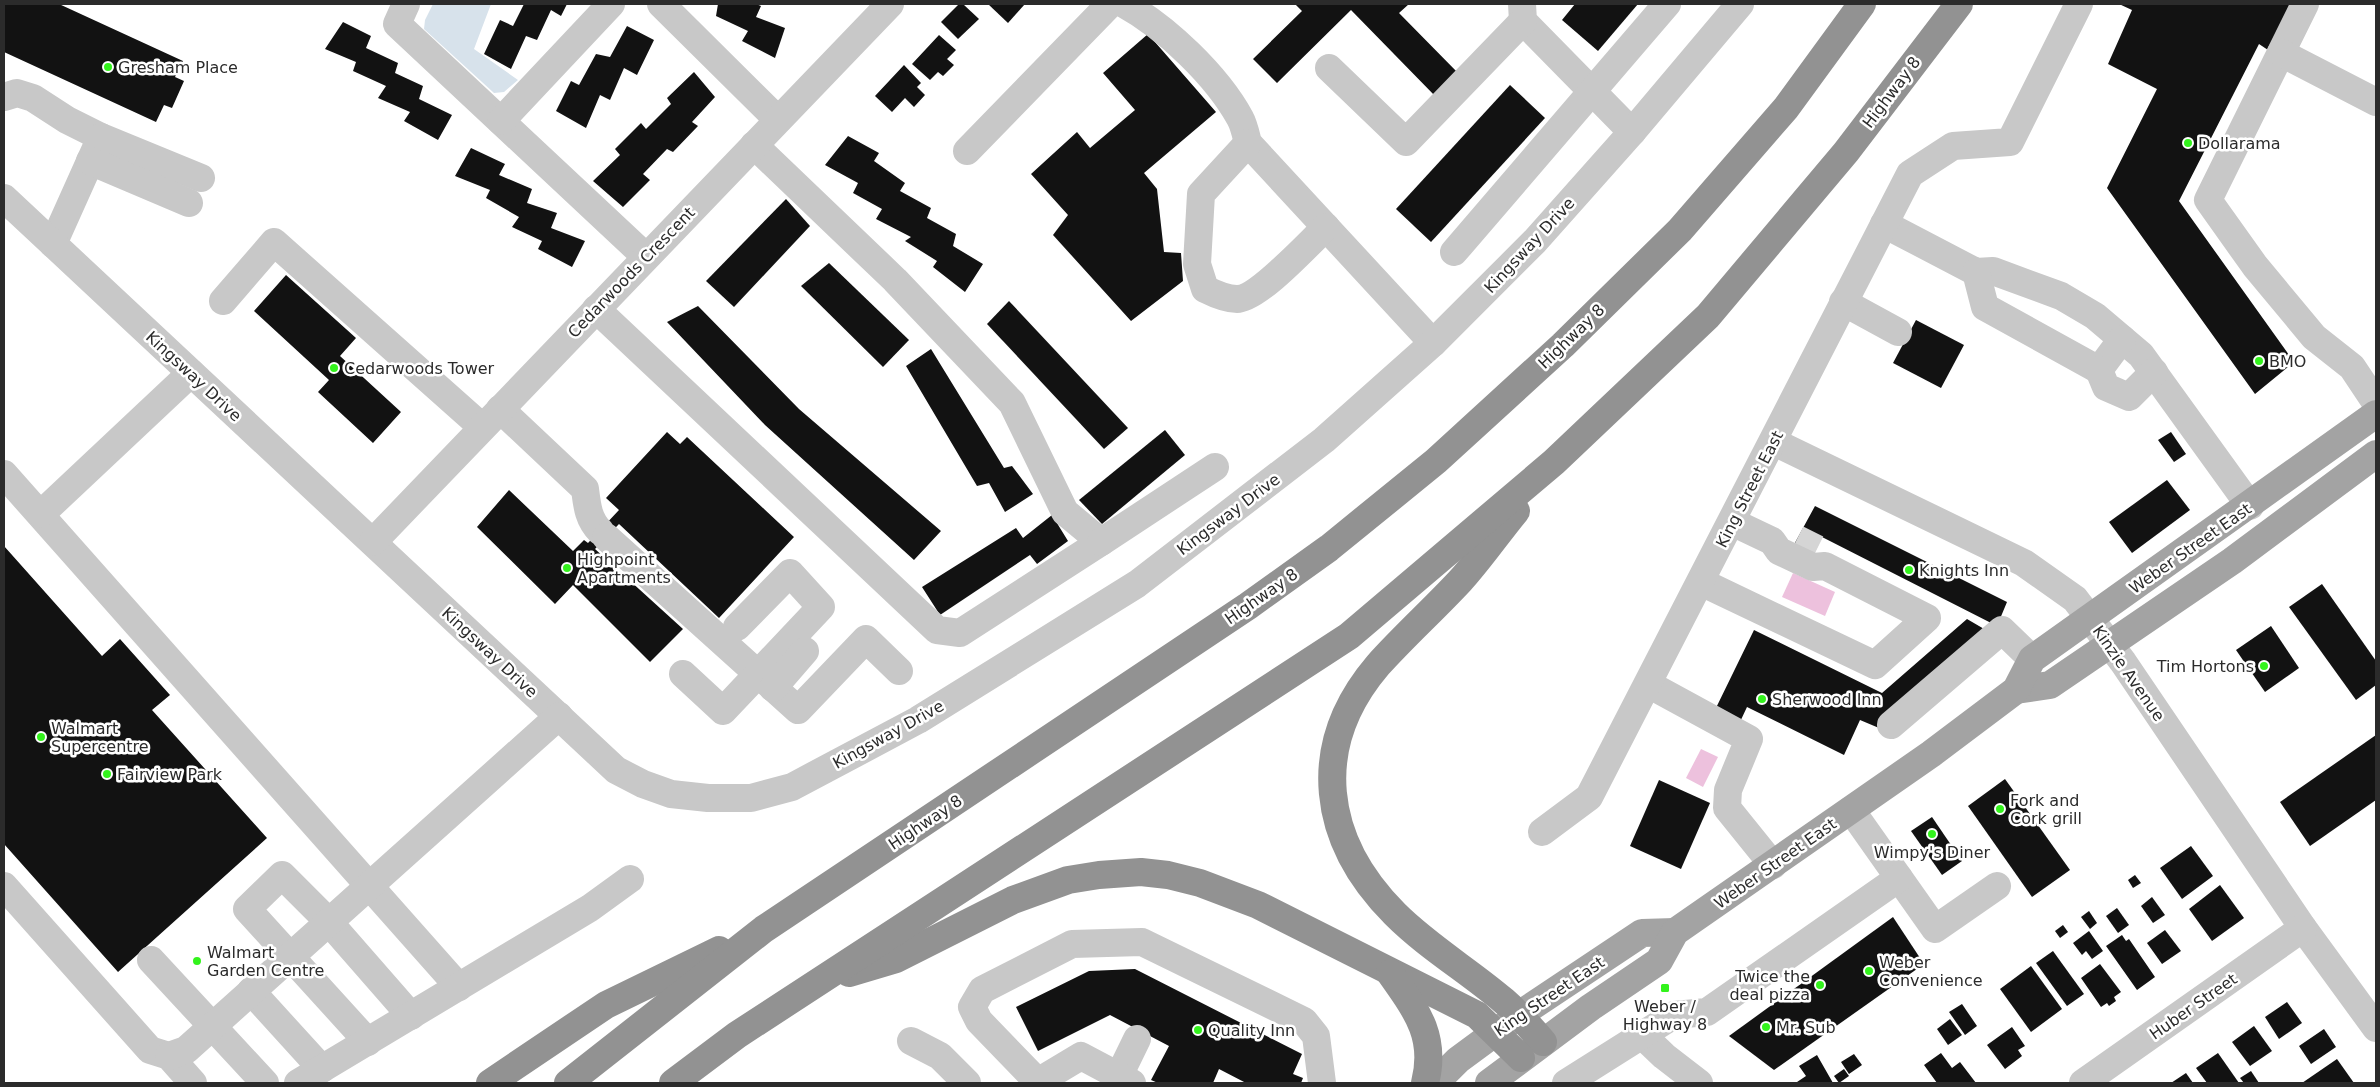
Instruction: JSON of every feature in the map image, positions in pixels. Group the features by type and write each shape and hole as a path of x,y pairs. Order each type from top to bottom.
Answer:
{"highway":[{"name":"Highway 8","path":"568,1083 764,929 1248,606 1329,548 1436,460 1563,345 1680,230 1786,108 1862,4"},
{"name":"Highway 8","path":"673,1083 737,1035 1349,636 1554,462 1708,316 1846,152 1959,4"},
{"path":"1543,1042 1519,1015 1446,958 1395,914 1364,878 1346,847 1334,813 1332,776 1336,745 1346,715 1359,692 1378,666 1460,581 1554,462"},
{"path":"821,981 896,959 1013,900 1068,880 1100,874 1140,872 1168,875 1223,890 1258,905 1477,1015 1522,1058"},
{"path":"490,1083 606,1005 764,929"},
{"path":"1390,972 1419,1015 1428,1042 1429,1066 1425,1083"}],"main road":[{"name":"Weber Street East","path":"1543,1042 1659,961 1675,932 1851,810 2016,690 2032,659 2250,506 2376,414"},
{"name":"Weber Street East","path":"2016,690 2050,686 2266,537 2376,454"},
{"name":"King Street East","path":"1435,1083 1458,1060 1495,1032 1642,933 1675,932"},
{"path":"1489,1083 1543,1042"}],"street":[{"path":"406,4 397,24 646,257"},
{"path":"501,122 611,4"},
{"path":"661,4 778,120"},
{"name":"Cedarwoods Crescent","path":"373,542 890,4"},
{"path":"967,151 1110,4"},
{"path":"1124,4 1157,25 1218,83 1240,120 1248,143 1433,344"},
{"path":"1454,252 1666,4"},
{"name":"Kingsway Drive","path":"4,198 616,770 643,784 672,794 708,798 751,798 792,787 918,720 1137,584 1324,440 1433,344 1535,241 1632,132 1740,4"},
{"name":"King Street East","path":"1542,832 1589,797 1774,442 1843,302 1910,174 1953,146 2010,142 2079,4"},
{"path":"2305,4 2208,200 2255,266 2314,337 2352,367 2376,403"},
{"path":"1329,68 1406,142 1522,12 1591,91 1632,132"},
{"path":"2281,53 2376,102"},
{"path":"4,97 18,93 33,98 67,120 95,149 189,203"},
{"path":"1248,143 1201,194 1197,264 1205,289 1218,296 1239,300 1256,293 1326,227"},
{"path":"754,145 895,280 1012,403 1065,512 1101,542"},
{"path":"95,149 201,178"},
{"path":"53,244 95,149"},
{"path":"1884,224 1976,272 1993,271 2061,296 2095,316 2141,355 2250,506"},
{"path":"223,301 274,242 491,418 585,489 587,510 594,524 603,534 798,710 866,639 899,671"},
{"path":"1976,272 1985,307 2098,370 2106,387 2129,397 2154,372"},
{"path":"1843,302 1898,332"},
{"path":"596,309 937,630 960,634 1215,467"},
{"path":"2098,370 2122,339"},
{"path":"41,514 191,373"},
{"name":"Kinzie Avenue","path":"1774,442 2024,563 2067,593 2090,618 2110,646 2302,928 2376,1028"},
{"path":"4,474 459,987"},
{"path":"1701,582 1876,665 1927,618 1803,549 1732,522"},
{"path":"737,627 790,573 821,608 765,681"},
{"path":"1891,725 2002,630 2032,659"},
{"path":"683,674 724,710 805,651"},
{"path":"1648,684 1750,739 1728,790 1726,808 1773,865"},
{"path":"169,1056 186,1050 369,884 559,716"},
{"path":"1851,810 1935,929 1997,886"},
{"path":"368,1042 291,955 247,909 282,875 328,921 411,1016"},
{"path":"1566,1083 1674,1015 1707,1012 1898,878"},
{"path":"298,1083 590,908 630,879"},
{"path":"4,886 150,1050 169,1056 193,1083"},
{"name":"Huber Street","path":"2083,1083 2302,928"},
{"path":"1137,1039 1125,1080 1081,1056 1036,1082 979,1021 972,1007 982,990 1072,944 1142,942 1304,1021 1316,1036 1322,1083"},
{"path":"151,960 265,1083"},
{"path":"251,991 322,1069"},
{"path":"1642,1035 1664,1056 1699,1083"},
{"path":"911,1041 940,1056 967,1083"}],"shaded area":[{"path":"433,4 491,4 474,49 518,80 504,92 494,93 424,29 425,20"},
{"path":"1793,573 1835,592 1825,616 1782,597"},
{"path":"1701,749 1718,757 1703,787 1686,778"}],"building":[{"name":"Gresham Place","path":"4,4 59,4 183,61 175,77 184,81 172,108 164,105 156,122 4,52"},
{"path":"524,4 567,4 561,16 551,10 537,40 526,36 511,69 484,54 500,20 513,26"},
{"path":"718,4 756,4 761,6 756,17 785,28 775,58 742,41 748,31 716,16"},
{"path":"959,4 963,4 979,19 958,39 941,22"},
{"path":"988,4 1025,4 1008,23"},
{"path":"1295,4 1409,4 1399,13 1459,74 1436,97 1351,10 1277,83 1253,59 1302,11"},
{"path":"1575,4 1638,4 1598,51 1562,20"},
{"path":"2119,4 2291,4 2268,50 2259,44 2179,201 2294,362 2255,394 2107,188 2157,89 2108,64 2132,10"},
{"path":"343,22 371,36 366,48 398,63 395,73 423,86 419,99 452,115 438,140 404,121 410,112 378,98 386,86 353,71 356,62 325,49"},
{"path":"627,26 654,40 637,75 624,68 610,100 600,95 586,128 556,111 571,81 579,85 596,54 610,57"},
{"path":"1148,34 1216,112 1144,173 1157,189 1164,252 1181,253 1183,281 1131,321 1053,235 1068,215 1031,174 1077,132 1090,148 1135,110 1103,73"},
{"path":"939,35 956,50 947,59 954,65 943,76 938,72 930,80 912,64"},
{"path":"904,65 921,83 917,87 925,95 914,107 905,98 892,112 875,96"},
{"path":"694,72 715,97 692,122 698,126 673,152 667,149 643,174 650,180 623,207 593,181 620,155 615,149 641,123 646,129 671,104 667,98"},
{"path":"1510,85 1545,118 1431,242 1396,209"},
{"path":"848,136 879,153 874,161 905,183 900,191 931,208 927,218 956,234 953,246 983,264 965,292 933,267 937,261 905,241 911,237 876,219 882,209 853,193 858,183 825,165"},
{"path":"471,148 505,164 499,175 532,189 527,203 557,213 551,228 585,241 572,267 538,249 542,241 512,227 519,217 486,198 490,190 455,176"},
{"path":"786,199 810,226 734,307 706,281"},
{"path":"829,263 909,340 883,367 801,286"},
{"name":"Cedarwoods Tower","path":"286,275 356,338 340,356 401,412 373,443 318,392 329,380 254,311"},
{"path":"1009,301 1128,428 1104,449 987,324"},
{"path":"698,306 799,409 941,531 914,560 765,425 667,322"},
{"path":"1916,320 1964,345 1941,388 1893,363"},
{"path":"931,349 1004,468 1012,466 1033,494 1005,512 989,483 977,486 906,366"},
{"path":"1165,430 1185,455 1102,524 1079,500"},
{"path":"667,432 680,444 687,437 794,537 719,618 619,524 595,549 683,629 650,662 573,585 555,604 477,527 509,490 573,551 584,540 588,543 619,510 606,498"},
{"path":"2171,432 2186,454 2174,462 2158,440"},
{"path":"2167,480 2190,510 2132,553 2109,522"},
{"path":"1815,506 2007,602 1997,626 1822,537 1810,562 1791,550"},
{"path":"1052,515 1068,541 1037,564 1030,555 940,615 922,587 1016,528 1023,538"},
{"name":"Fairview Park","path":"4,546 102,656 120,639 170,695 152,710 267,838 118,972 4,844"},
{"path":"2322,584 2376,661 2376,685 2356,700 2289,607"},
{"path":"1967,619 1991,633 1879,728 1860,720 1844,755 1747,707 1739,724 1714,712 1754,630 1882,693"},
{"path":"2271,626 2299,668 2265,692 2236,650"},
{"path":"2376,735 2376,800 2310,846 2280,802"},
{"path":"2005,779 2070,870 2032,897 1968,806"},
{"path":"1659,780 1710,803 1681,869 1630,846"},
{"path":"1932,817 1962,861 1942,875 1911,831"},
{"path":"2191,846 2213,876 2182,899 2160,868"},
{"path":"2135,875 2141,883 2133,888 2128,880"},
{"path":"2220,885 2244,918 2212,941 2189,909"},
{"path":"2152,897 2165,915 2153,923 2141,906"},
{"path":"2117,908 2129,925 2118,933 2106,916"},
{"path":"2089,911 2097,923 2090,929 2081,917"},
{"path":"1893,917 1924,964 1774,1070 1729,1036"},
{"path":"2063,925 2068,932 2060,938 2055,931"},
{"path":"2165,930 2181,951 2162,964 2147,943"},
{"path":"2089,931 2103,951 2092,959 2086,951 2082,955 2073,943"},
{"path":"2122,935 2126,941 2129,939 2155,977 2137,990 2106,946"},
{"path":"2053,951 2084,994 2067,1006 2036,963"},
{"path":"2100,964 2121,992 2114,997 2116,1001 2109,1006 2107,1003 2101,1007 2081,978"},
{"path":"2031,966 2062,1009 2031,1032 2000,989"},
{"name":"Quality Inn","path":"1135,969 1302,1054 1293,1074 1303,1078 1301,1083 1246,1083 1219,1069 1213,1083 1158,1083 1151,1080 1169,1046 1110,1015 1038,1051 1016,1007 1089,971"},
{"path":"2287,1002 2302,1023 2279,1039 2265,1017"},
{"path":"1962,1004 1977,1026 1965,1035 1949,1012"},
{"path":"1950,1019 1962,1035 1948,1045 1937,1029"},
{"path":"2254,1026 2272,1051 2250,1066 2232,1042"},
{"path":"2012,1027 2025,1046 2018,1050 2022,1056 2005,1069 1987,1045"},
{"path":"2324,1029 2336,1047 2311,1064 2299,1046"},
{"path":"1941,1053 1952,1068 1960,1062 1976,1083 1937,1083 1924,1065"},
{"path":"2218,1053 2239,1083 2207,1083 2196,1068"},
{"path":"1854,1054 1862,1065 1849,1074 1841,1062"},
{"path":"1817,1055 1833,1083 1798,1083 1806,1076 1799,1066"},
{"path":"2337,1059 2354,1083 2302,1083"},
{"path":"1844,1069 1849,1076 1839,1083 1834,1076"},
{"path":"2251,1071 2259,1083 2244,1083 2240,1078"},
{"path":"2186,1073 2193,1083 2171,1083"}],"tunnel":[{"path":"1797,539 1817,549"}],"place":[{"name":"Gresham Place","path":"108,67"},
{"name":"Dollarama","path":"2188,143"},
{"name":"BMO","path":"2259,361"},
{"name":"Cedarwoods Tower","path":"334,368"},
{"name":"Highpoint Apartments","path":"567,568"},
{"name":"Knights Inn","path":"1909,570"},
{"name":"Tim Hortons","path":"2264,666"},
{"name":"Sherwood Inn","path":"1762,699"},
{"name":"Walmart Supercentre","path":"41,737"},
{"name":"Fairview Park","path":"107,774"},
{"name":"Fork and Cork grill","path":"2000,809"},
{"name":"Wimpy's Diner","path":"1932,834"},
{"name":"Walmart Garden Centre","path":"197,961"},
{"name":"Weber Convenience","path":"1869,971"},
{"name":"Twice the deal pizza","path":"1820,985"},
{"name":"Weber / Highway 8","path":"1665,988"},
{"name":"Mr. Sub","path":"1766,1027"},
{"name":"Quality Inn","path":"1198,1030"}]}
